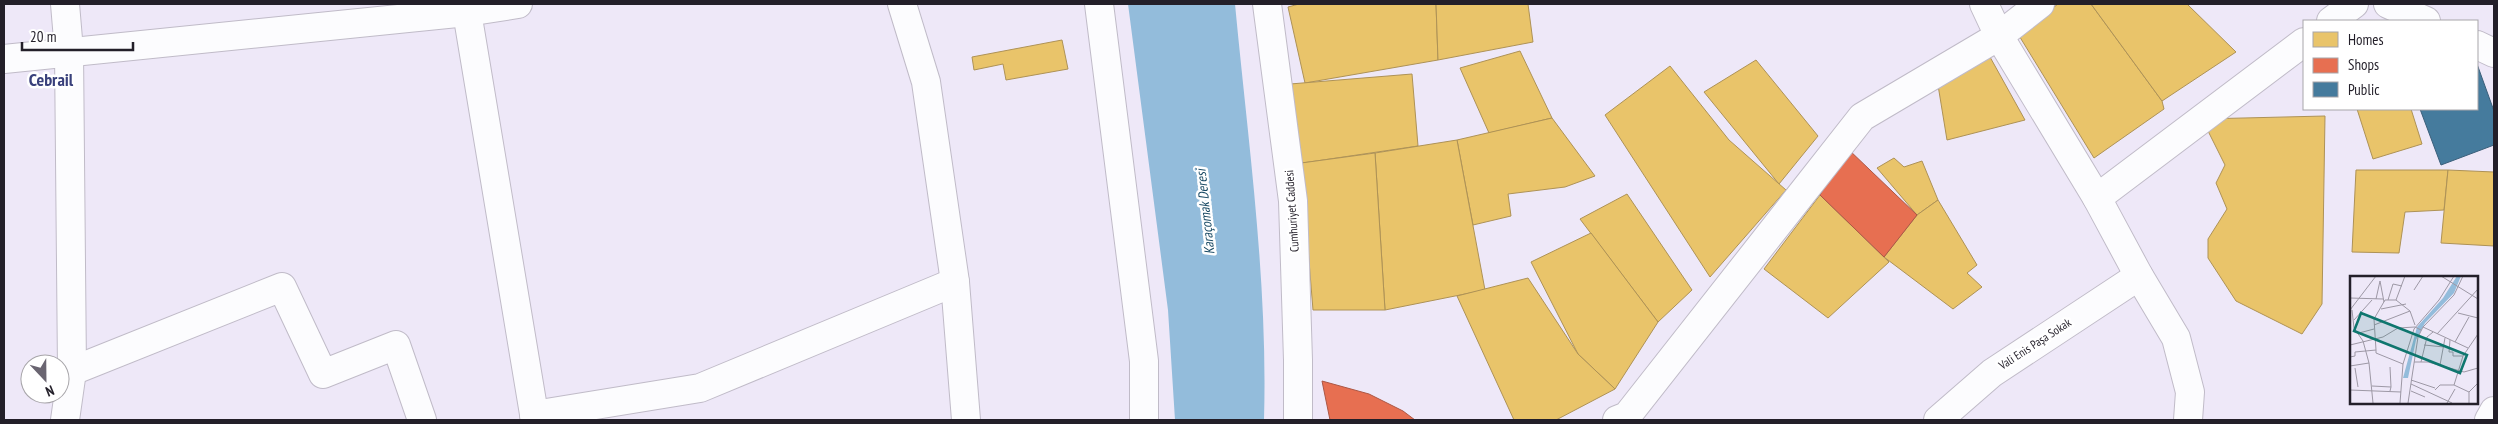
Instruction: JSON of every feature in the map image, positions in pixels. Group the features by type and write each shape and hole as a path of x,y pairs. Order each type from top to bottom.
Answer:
{"street":[{"path":"65,4 69,51 72,371 65,420"},
{"path":"4,59 467,12 518,4"},
{"path":"902,4 926,82 956,282 966,420"},
{"path":"1099,4 1144,361 1144,420"},
{"name":"Cumhuriyet Caddesi","path":"1267,4 1293,201 1298,420"},
{"path":"1984,4 1998,36 2097,198 2139,276 2176,338 2190,392 2188,420"},
{"path":"1617,420 1627,416 1862,117 1998,36 2040,4"},
{"path":"2332,20 2354,4"},
{"path":"2388,4 2424,20"},
{"path":"467,12 535,418 700,388 956,282"},
{"path":"2097,198 2303,43"},
{"path":"2478,45 2494,53"},
{"name":"Vali Enis Paşa Sokak","path":"1938,420 1992,373 2139,276"},
{"path":"72,371 282,287 323,374 396,345 422,420"},
{"path":"2490,420 2494,410"}],"water":[{"name":"Karaçomak Deresi","path":"1128,4 1235,4 1260,264 1263,316 1264,420 1175,420 1168,310"}],"building: Homes":[{"path":"1299,4 1436,4 1438,60 1305,83 1288,7"},
{"path":"1436,4 1528,4 1533,42 1438,60"},
{"path":"2058,4 2091,4 2162,101 2164,109 2094,158 2018,34"},
{"path":"2091,4 2187,4 2236,52 2162,101"},
{"path":"1062,40 1068,69 1006,80 1003,64 974,70 972,57"},
{"path":"1520,51 1552,118 1489,133 1460,68"},
{"path":"1990,57 2025,120 1947,140 1937,79"},
{"path":"1756,60 1818,136 1779,184 1704,92"},
{"path":"1670,66 1729,140 1786,190 1710,277 1605,115"},
{"path":"1412,74 1418,146 1289,165 1278,85"},
{"path":"2357,110 2411,110 2422,144 2373,159"},
{"path":"2325,116 2322,304 2302,334 2236,301 2208,258 2208,239 2227,209 2216,183 2225,165 2202,119"},
{"path":"1552,118 1595,176 1565,187 1508,194 1511,216 1473,225 1457,140"},
{"path":"1457,140 1485,290 1385,310 1375,153"},
{"path":"1375,153 1385,310 1313,310 1301,163"},
{"path":"1894,158 1904,167 1922,161 1938,200 1917,215 1877,168"},
{"path":"2356,170 2448,170 2444,210 2405,212 2399,253 2352,252"},
{"path":"2448,170 2494,172 2494,246 2441,243"},
{"path":"1627,194 1692,290 1658,322 1580,219"},
{"path":"1820,195 1889,262 1828,318 1764,269"},
{"path":"1938,200 1977,265 1967,273 1982,287 1953,309 1884,257 1917,215"},
{"path":"1591,233 1658,322 1615,389 1578,354 1531,262"},
{"path":"1528,278 1578,354 1615,389 1556,420 1514,420 1457,296"}],"building: Shops":[{"path":"1847,148 1917,215 1884,257 1820,195"},
{"path":"1322,381 1369,394 1403,411 1415,420 1330,420"}],"building: Public":[{"path":"2478,67 2494,111 2494,145 2441,165 2420,110 2478,110"}],"district":[{"name":"Cebrail","path":"51,80"}]}
